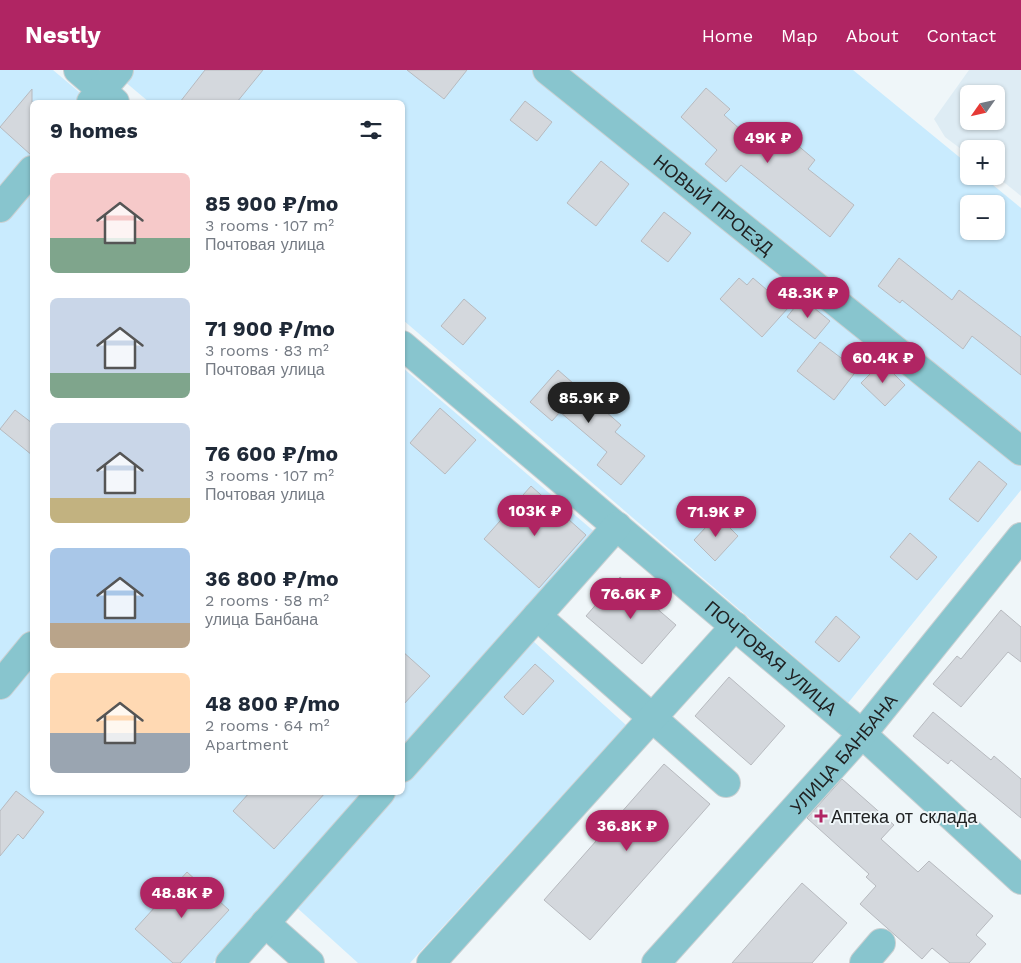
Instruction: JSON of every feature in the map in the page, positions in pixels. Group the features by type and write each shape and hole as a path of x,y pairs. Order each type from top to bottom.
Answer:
{"street":[{"path":"78,70 103,99 119,70"},
{"name":"НОВЫЙ ПРОЕЗД","path":"546,70 1021,451"},
{"path":"0,208 30,172"},
{"name":"ПОЧТОВАЯ УЛИЦА","path":"405,348 862,734 1021,880"},
{"path":"405,765 617,526"},
{"name":"УЛИЦА БАНБАНА","path":"656,963 862,734 1021,537"},
{"path":"537,616 726,783"},
{"path":"431,963 735,626"},
{"path":"0,685 30,648"},
{"path":"230,963 378,795"},
{"path":"266,923 310,963"}],"shaded area":[{"path":"0,70 53,70 89,100 30,100 30,795 364,795 213,963 0,963"},
{"path":"111,70 853,70 960,158 960,185 993,185 1021,208 1021,490 848,703 405,322 405,100 147,100"},
{"path":"969,70 1021,70 1021,196 1005,183 1005,140 960,140 960,148 945,137 934,119"},
{"path":"405,370 597,534 405,749"},
{"path":"533,641 626,725 410,963 358,963 294,905 394,795 405,795 405,783"}],"building":[{"path":"205,70 263,70 239,100 182,100"},
{"path":"407,70 467,70 444,99"},
{"path":"706,88 730,109 724,115 760,147 776,127 815,160 808,169 854,205 830,237 741,165 726,182 705,164 717,150 681,117"},
{"path":"32,89 32,100 30,100 30,154 0,127"},
{"path":"525,101 552,122 537,141 510,120"},
{"path":"601,161 629,184 596,226 567,203"},
{"path":"664,212 691,233 668,262 641,241"},
{"path":"899,258 952,300 959,290 1021,337 1021,375 972,336 963,349 902,300 900,303 878,286"},
{"path":"739,278 747,285 753,278 788,308 762,337 720,299"},
{"path":"802,298 830,321 815,339 787,317"},
{"path":"464,299 486,318 463,345 441,326"},
{"path":"820,342 857,370 834,400 797,371"},
{"path":"882,362 905,385 885,406 861,383"},
{"path":"558,370 621,425 615,432 645,456 621,485 597,465 607,452 560,412 552,421 530,402"},
{"path":"440,408 476,440 445,474 410,443"},
{"path":"15,410 30,421 30,453 0,429"},
{"path":"979,461 1007,484 978,522 949,499"},
{"path":"531,486 586,535 539,588 484,539"},
{"path":"717,515 738,536 715,561 694,540"},
{"path":"910,533 937,557 917,580 890,557"},
{"path":"620,577 676,625 642,664 586,616"},
{"path":"1001,610 1021,627 1021,662 1008,652 961,707 933,684 957,656 961,659"},
{"path":"836,616 860,637 839,662 815,642"},
{"path":"405,654 430,676 405,703"},
{"path":"535,664 554,681 523,715 504,697"},
{"path":"729,677 785,726 751,765 695,716"},
{"path":"933,712 991,760 994,756 1021,779 1021,818 951,760 948,764 913,736"},
{"path":"664,764 710,804 590,940 544,900"},
{"path":"842,779 894,825 881,839 918,872 929,861 993,916 976,935 986,944 969,963 950,963 932,948 922,959 860,904 876,886 866,877 869,874 807,818"},
{"path":"16,791 44,812 23,839 18,834 0,856 0,811"},
{"path":"247,795 323,795 274,849 233,811"},
{"path":"187,872 229,910 180,963 173,963 135,929"},
{"path":"802,883 847,923 812,963 732,963"}],"place":[{"name":"Аптека от склада","path":"821,816"}]}
